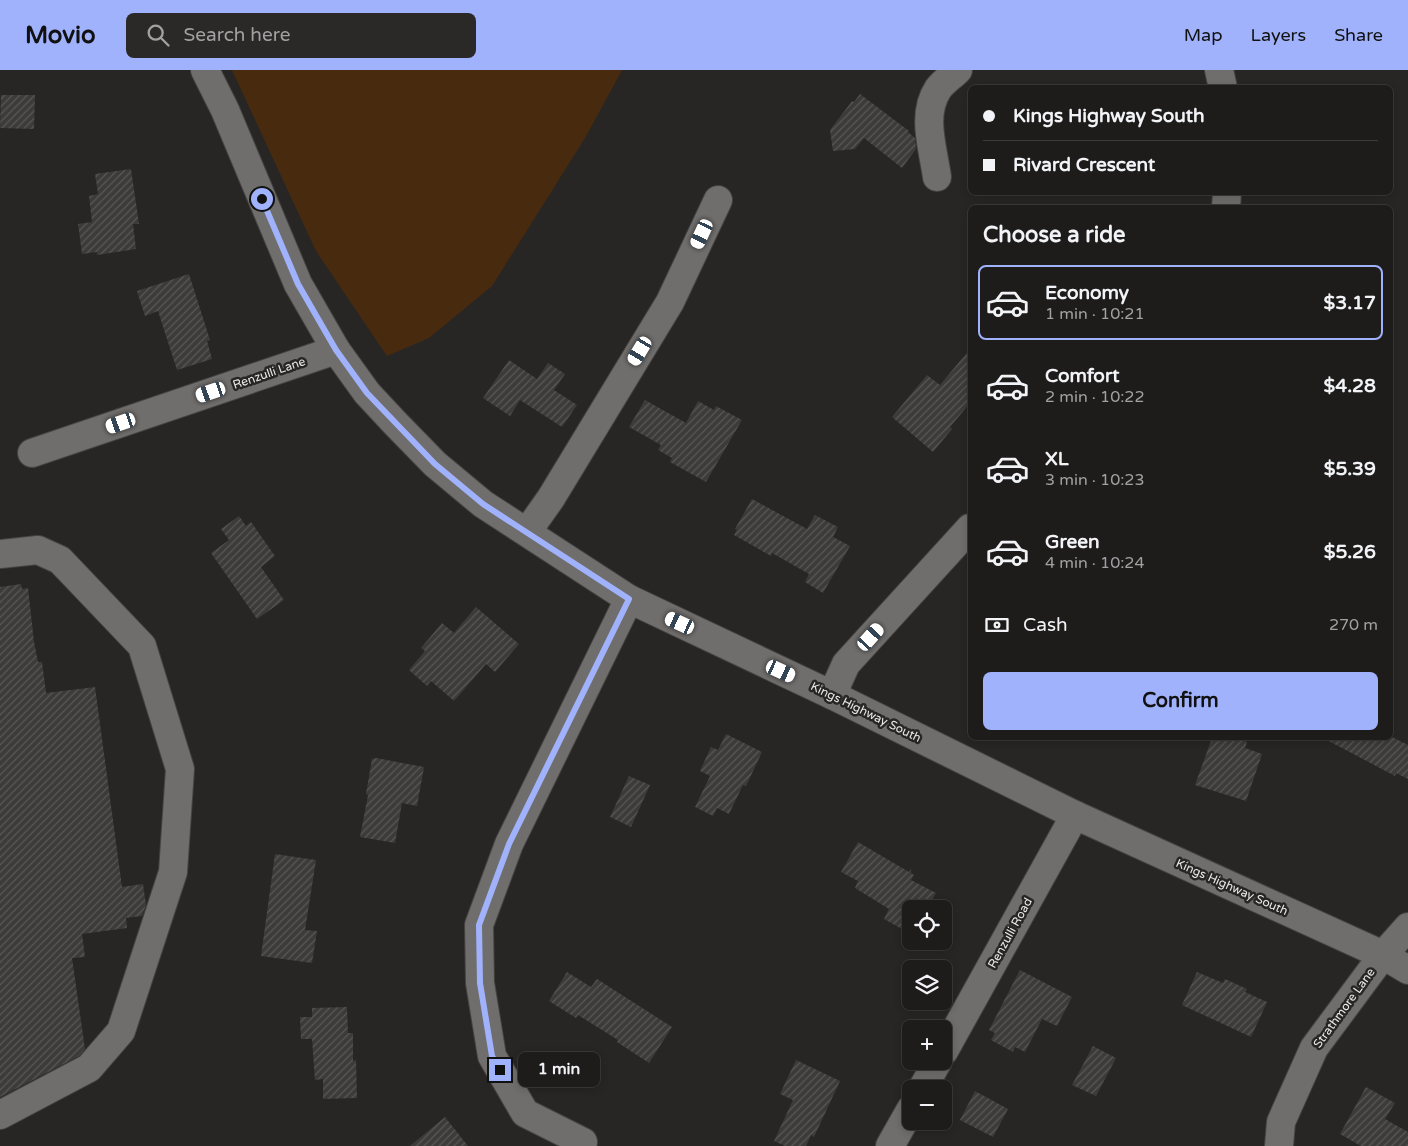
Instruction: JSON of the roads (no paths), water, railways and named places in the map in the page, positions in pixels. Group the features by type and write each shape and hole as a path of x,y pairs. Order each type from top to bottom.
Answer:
{"street":[{"name":"Kings Highway South","path":"206,70 225,110 298,284 336,350 367,393 435,464 483,504 629,599 832,695 1075,815 1383,955 1408,970"},
{"path":"938,177 928,118 930,104 939,87 958,70"},
{"path":"1219,70 1222,85"},
{"path":"527,532 551,498 670,302 718,200"},
{"name":"Renzulli Lane","path":"32,453 336,350"},
{"path":"832,695 846,664 968,530"},
{"path":"0,554 38,550 60,560 142,646 180,769 173,872 121,1031 89,1068 0,1115"},
{"path":"583,1142 525,1113 492,1056 480,983 479,925 509,844 629,599"},
{"name":"Renzulli Road","path":"952,1037 1075,815"},
{"name":"Strathmore Lane","path":"1279,1146 1281,1122 1314,1048 1383,955 1408,927"},
{"path":"890,1146 902,1125"}]}
